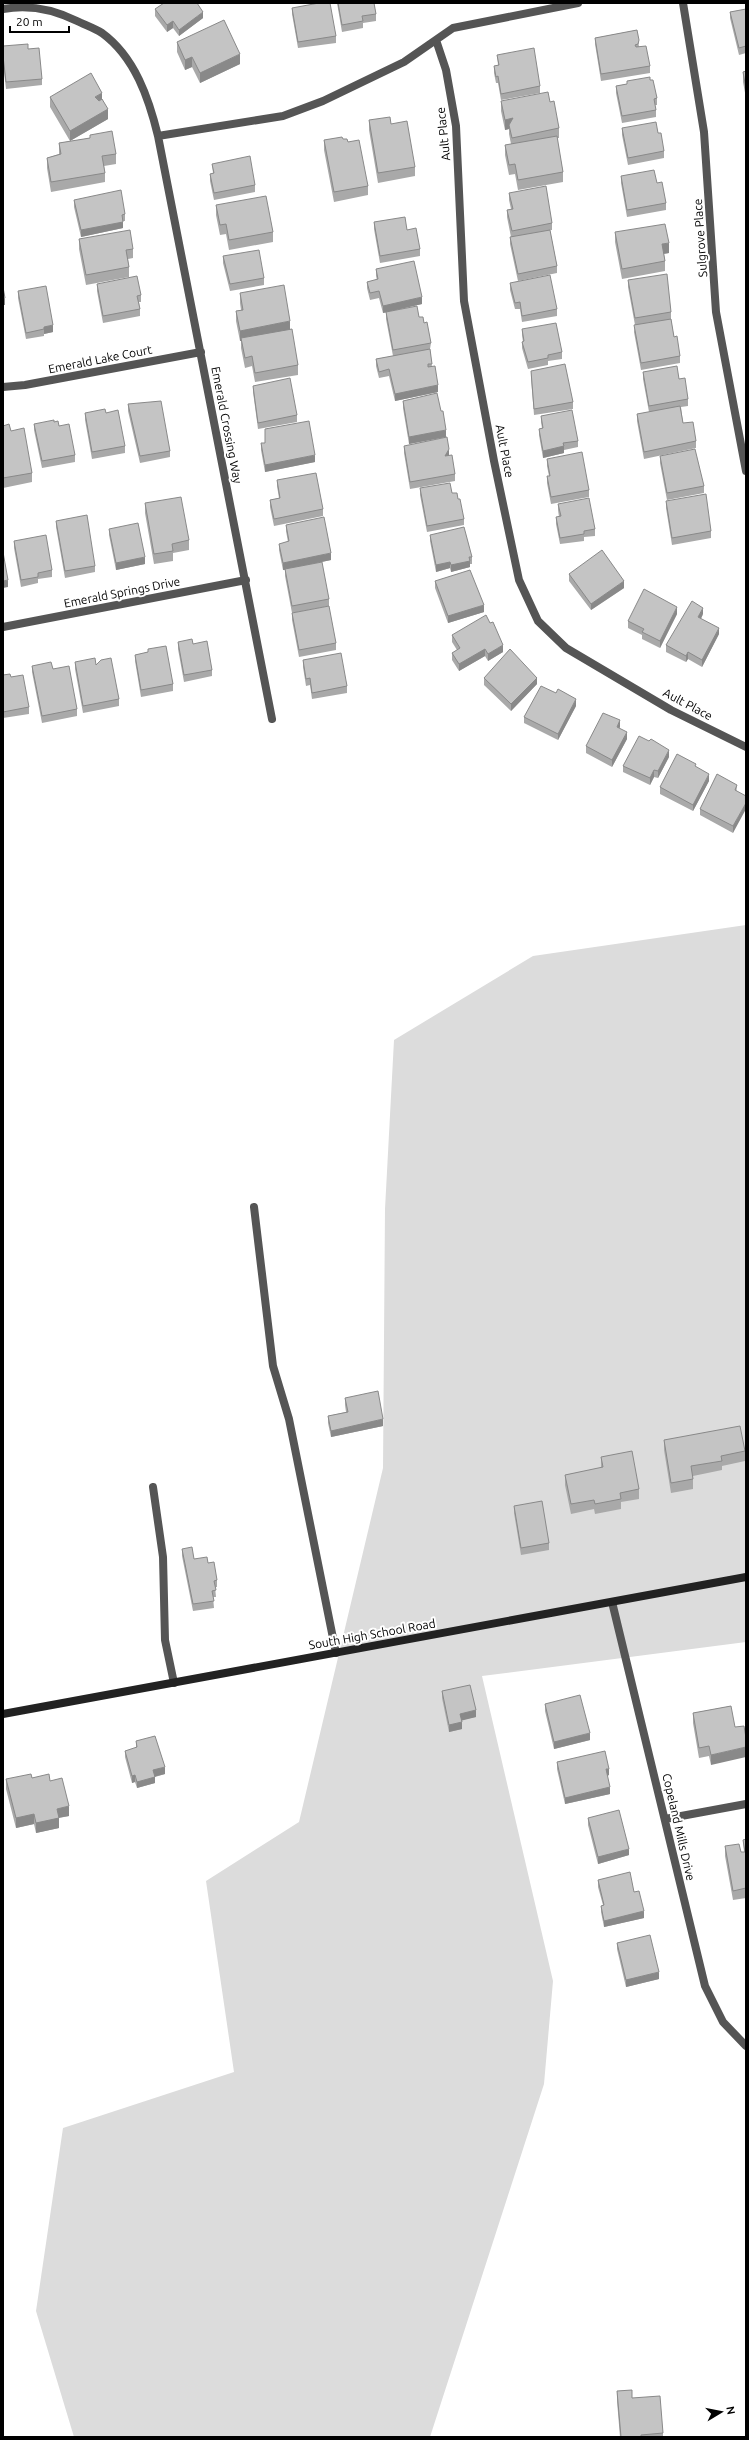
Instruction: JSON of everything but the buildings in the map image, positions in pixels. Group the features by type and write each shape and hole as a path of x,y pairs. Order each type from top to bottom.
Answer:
{"main road":[{"name":"South High School Road","path":"3,1714 746,1577"}],"street":[{"path":"158,136 283,116 323,101 404,62 454,28 578,3"},
{"name":"Sulgrove Place","path":"682,3 704,132 716,312 746,471"},
{"name":"Emerald Crossing Way","path":"3,9 39,7 68,17 102,34 122,53 137,76 149,101 158,136 201,352 272,719"},
{"name":"Ault Place","path":"436,40 446,70 456,126 464,301 519,580 538,621 566,648 671,710 746,747"},
{"name":"Emerald Lake Court","path":"3,387 25,385 201,352"},
{"name":"Emerald Springs Drive","path":"3,627 246,580"},
{"path":"254,1207 273,1366 289,1419 336,1653"},
{"path":"153,1487 163,1557 165,1640 174,1683"},
{"name":"Copeland Mills Drive","path":"612,1602 705,1986 723,2022 746,2046"},
{"path":"665,1818 746,1804"}],"shaded area":[{"path":"746,925 746,1642 482,1676 553,1981 544,2084 430,2437 74,2437 36,2311 63,2128 234,2072 206,1881 299,1822 383,1468 385,1209 394,1040 533,956"}]}
